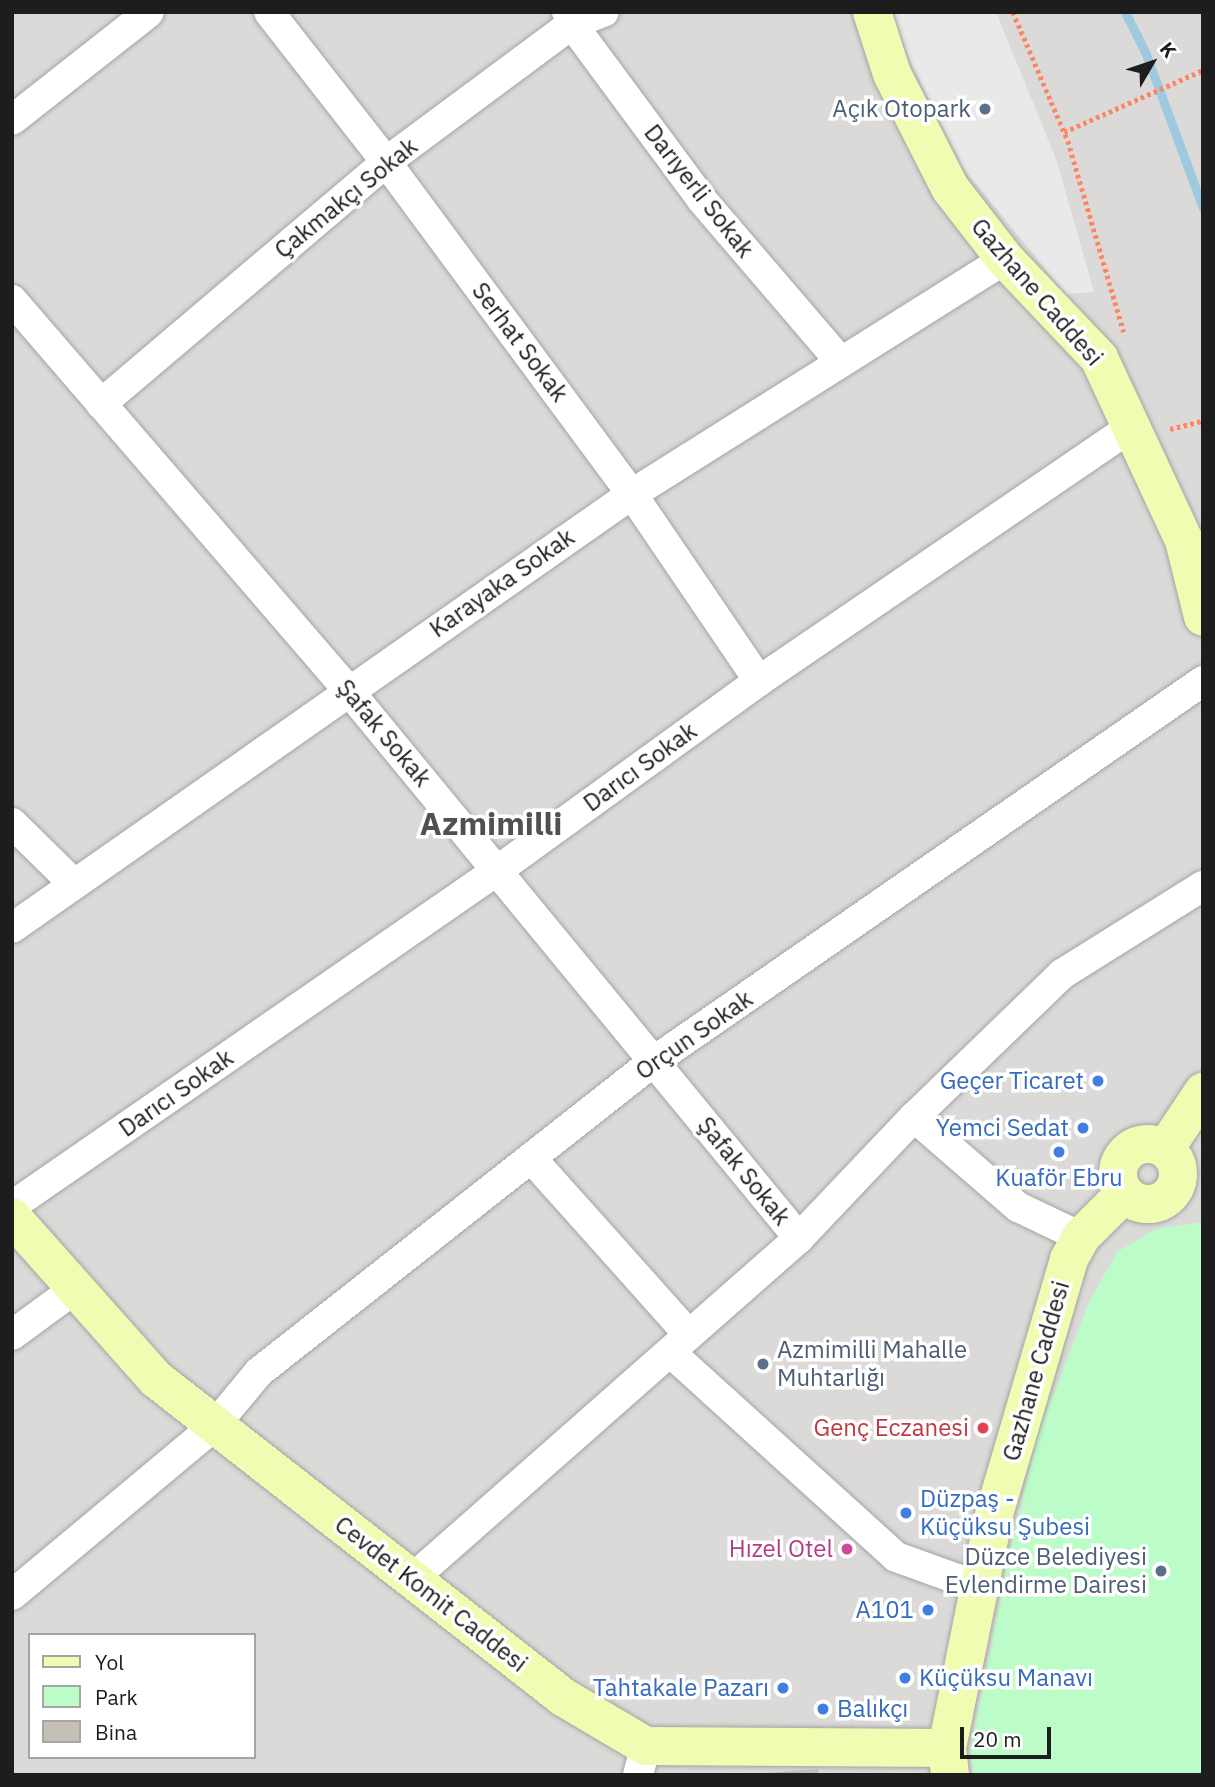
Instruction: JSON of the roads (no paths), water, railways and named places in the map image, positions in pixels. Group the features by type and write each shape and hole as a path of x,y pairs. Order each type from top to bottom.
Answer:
{"main road":[{"name":"Gazhane Caddesi","path":"872,12 892,74 950,187 1005,259 1099,358 1145,429 1184,540 1203,617"},
{"path":"1165,1149 1203,1092"},
{"path":"1147,1143 1165,1149 1189,1185 1162,1200 1151,1204 1141,1203 1125,1193 1117,1175 1122,1157 1137,1145 1147,1143"},
{"name":"Gazhane Caddesi","path":"948,1762 995,1511 1069,1259 1081,1237 1125,1193"},
{"name":"Cevdet Komit Caddesi","path":"12,1217 156,1379 642,1760 948,1762"}],"street":[{"path":"12,120 149,12"},
{"name":"Serhat Sokak","path":"269,12 386,162 632,494 759,681"},
{"name":"Çakmakçı Sokak","path":"102,404 386,162 570,18 604,12"},
{"name":"Darıyerli Sokak","path":"570,18 702,200 841,362"},
{"name":"Karayaka Sokak","path":"12,928 348,690 632,494 1005,259"},
{"name":"Şafak Sokak","path":"12,300 348,690 799,1238"},
{"name":"Darıcı Sokak","path":"12,1206 498,870 759,681 1145,429"},
{"name":"Orçun Sokak","path":"215,1425 259,1372 654,1061 1203,681"},
{"path":"12,822 74,884"},
{"path":"412,1579 799,1238 914,1117 1062,974 1203,886"},
{"path":"914,1117 1018,1207 1081,1237"},
{"path":"531,1158 680,1344 896,1557 980,1587"},
{"path":"12,1335 76,1288"},
{"path":"12,1595 215,1425"}],"waterway":[{"path":"1125,12 1146,54 1203,208"}],"place":[{"name":"Açık Otopark","path":"985,109"},
{"name":"Geçer Ticaret","path":"1098,1081"},
{"name":"Yemci Sedat","path":"1083,1128"},
{"name":"Kuaför Ebru","path":"1059,1152"},
{"name":"Azmimilli Mahalle Muhtarlığı","path":"763,1364"},
{"name":"Genç Eczanesi","path":"983,1428"},
{"name":"Düzpaş - Küçüksu Şubesi","path":"906,1513"},
{"name":"Hızel Otel","path":"847,1549"},
{"name":"Düzce Belediyesi Evlendirme Dairesi","path":"1161,1571"},
{"name":"A101","path":"928,1610"},
{"name":"Küçüksu Manavı","path":"905,1678"},
{"name":"Tahtakale Pazarı","path":"783,1688"},
{"name":"Balıkçı","path":"823,1709"}],"district":[{"name":"Azmimilli","path":"491,823"}]}
